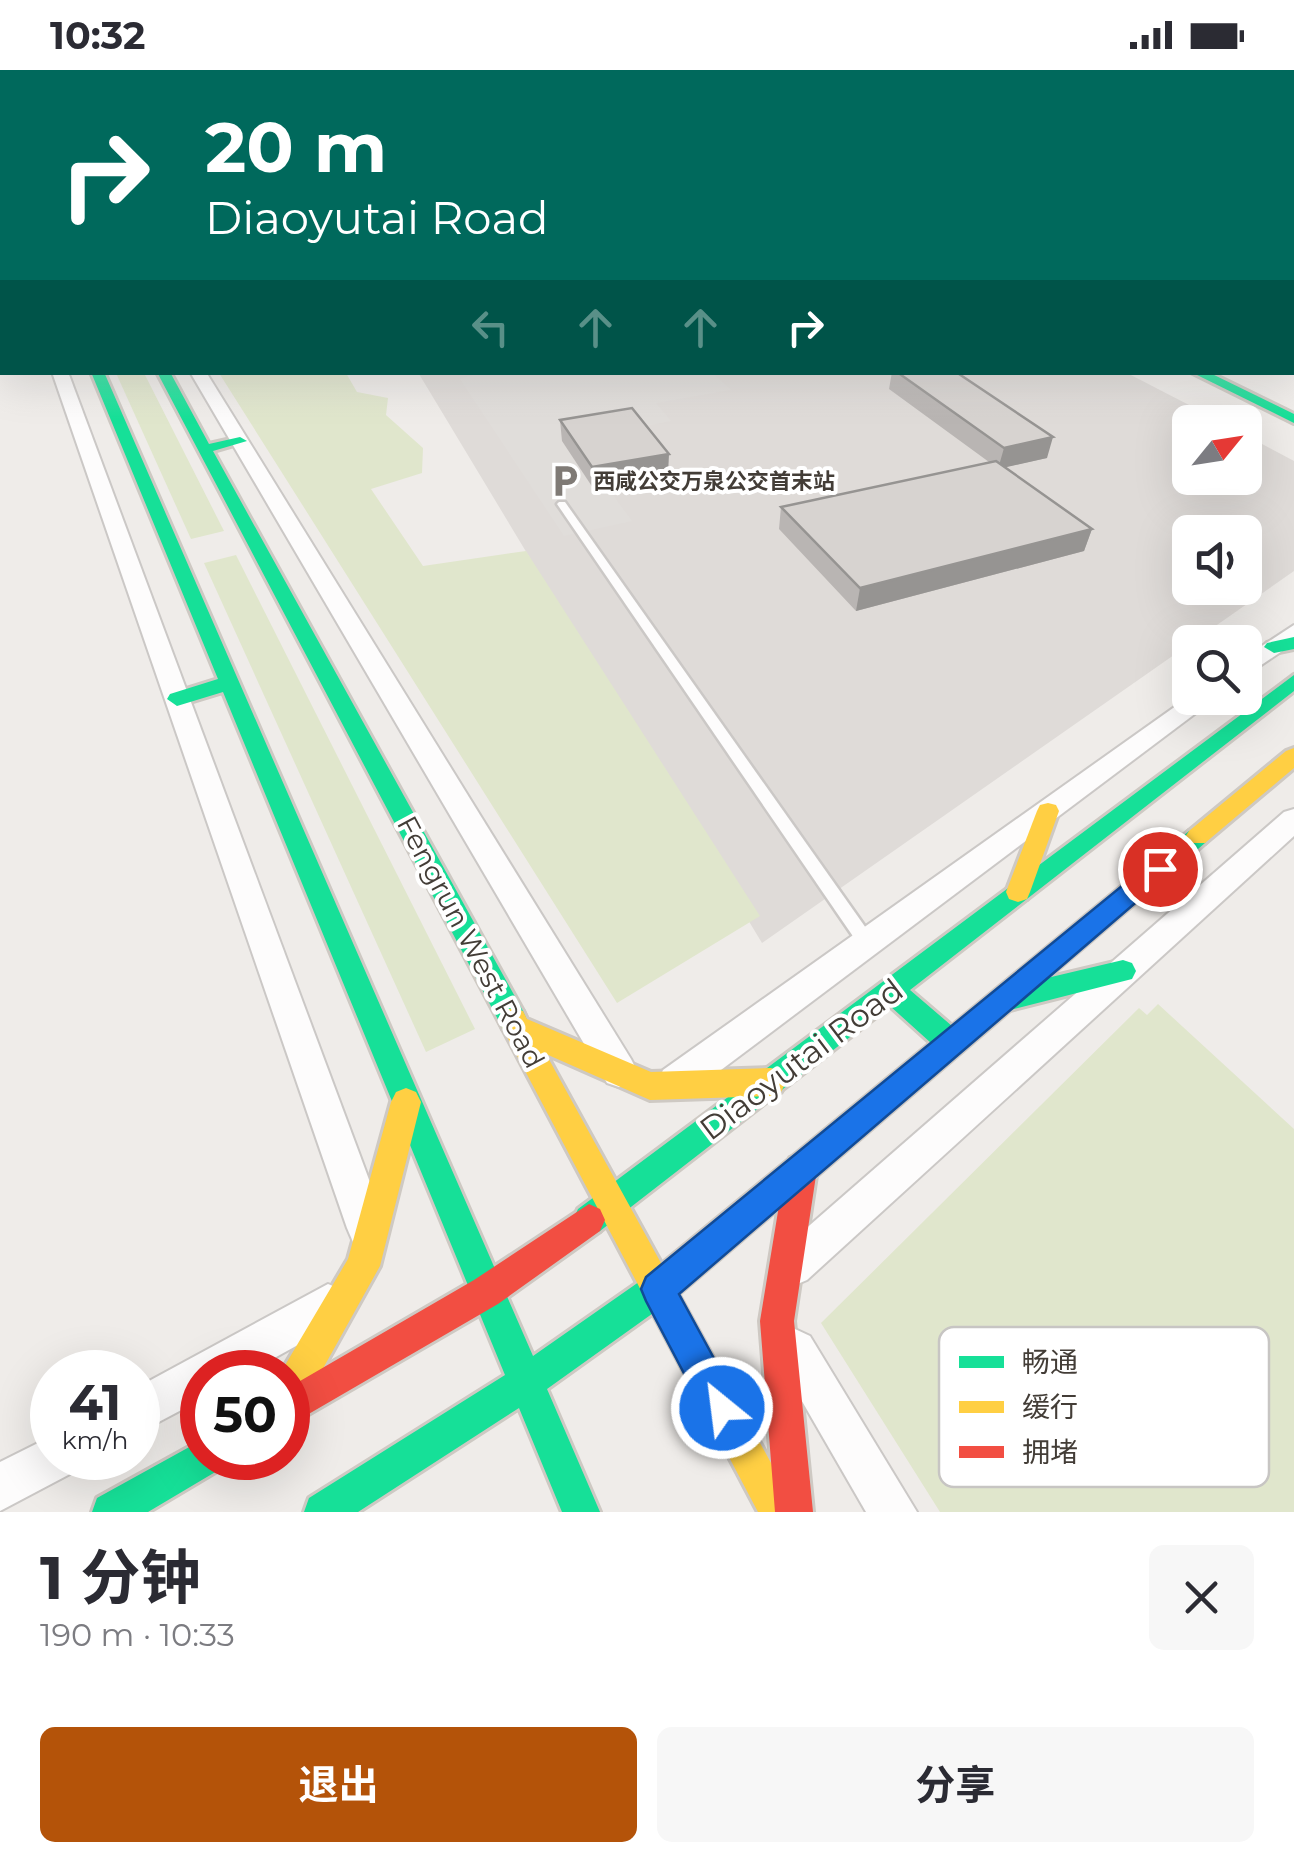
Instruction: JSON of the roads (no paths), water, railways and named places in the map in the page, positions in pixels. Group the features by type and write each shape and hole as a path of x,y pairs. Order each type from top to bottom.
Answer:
{"main road":[{"path":"98,375 581,1512"},
{"name":"Fengrun West Road","path":"165,375 779,1512"},
{"path":"1203,375 1294,419"},
{"path":"1219,375 1294,411"},
{"path":"205,449 240,441"},
{"name":"Diaoyutai Road","path":"310,1395 486,1292 613,1204 1294,681"},
{"path":"177,699 228,683"},
{"path":"323,1512 526,1383 658,1289 1294,756"},
{"path":"1017,893 1048,811"},
{"path":"999,1003 1123,971"},
{"path":"891,990 951,1044"},
{"path":"518,1028 650,1086 771,1082"},
{"path":"310,1356 363,1266 406,1102"},
{"path":"794,1512 777,1321 801,1169"},
{"path":"111,1512 180,1472"}],"street":[{"path":"61,375 370,1238"},
{"name":"Fengrun West Road","path":"200,375 620,1073"},
{"path":"1262,658 1284,645 1294,632"},
{"name":"Diaoyutai Road","path":"672,1085 1181,715"},
{"path":"784,1274 1294,819"},
{"path":"247,1350 346,1294"},
{"path":"777,1321 893,1512"},
{"path":"0,1488 30,1471"}],"lane":[{"path":"562,504 868,943"}],"place":[{"name":"西咸公交万泉公交首末站","path":"565,481"}]}
